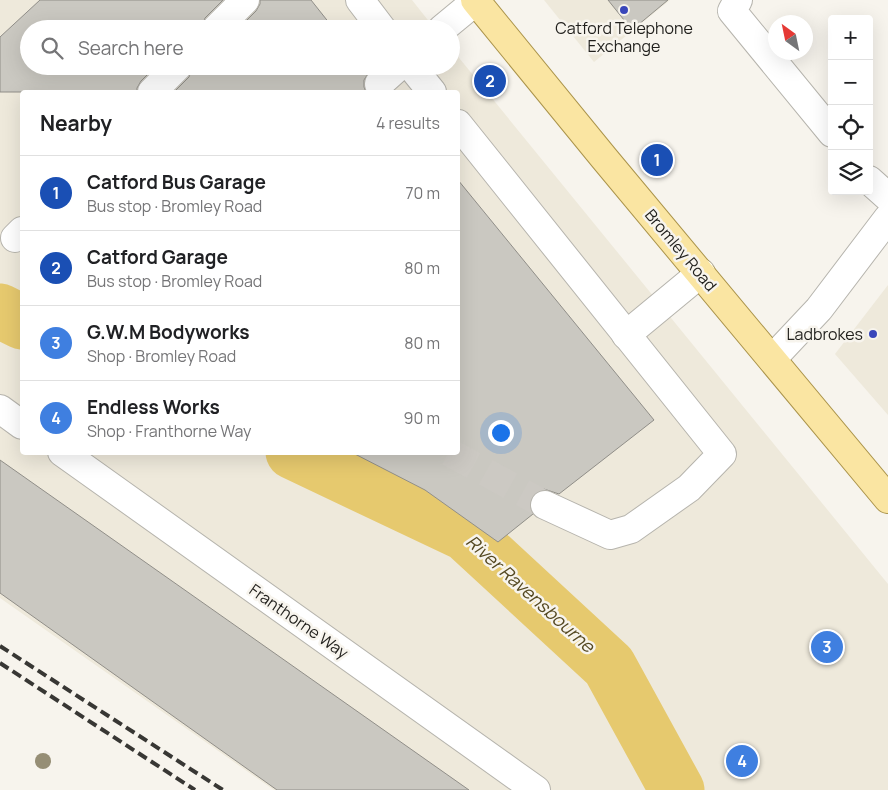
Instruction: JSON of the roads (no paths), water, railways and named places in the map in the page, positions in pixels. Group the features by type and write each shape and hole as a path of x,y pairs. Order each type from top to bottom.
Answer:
{"main road":[{"name":"Bromley Road","path":"475,1 888,498"}],"street":[{"path":"225,20 245,0"},
{"path":"360,0 375,20"},
{"path":"738,0 732,10 828,128"},
{"path":"453,20 475,1"},
{"path":"154,90 169,75"},
{"path":"418,75 430,90"},
{"path":"460,127 722,454 689,488 631,529 610,535 545,505"},
{"path":"873,184 888,197"},
{"path":"772,359 818,310 888,218"},
{"path":"626,335 701,273"},
{"path":"0,409 20,424"},
{"name":"Franthorne Way","path":"66,455 536,790"}],"waterway":[{"name":"River Ravensbourne","path":"0,311 20,321"},
{"name":"River Ravensbourne","path":"299,455 466,534 609,666 677,790"}],"tunnel":[{"path":"454,455 545,505"}],"railway":[{"path":"0,646 223,790"},
{"path":"0,663 195,790"}],"place":[{"name":"Catford Telephone Exchange","path":"624,10"},
{"name":"Catford Garage","path":"490,81"},
{"name":"Catford Bus Garage","path":"657,160"},
{"name":"Ladbrokes","path":"873,334"},
{"name":"G.W.M Bodyworks","path":"827,647"},
{"name":"Endless Works","path":"742,761"}]}
